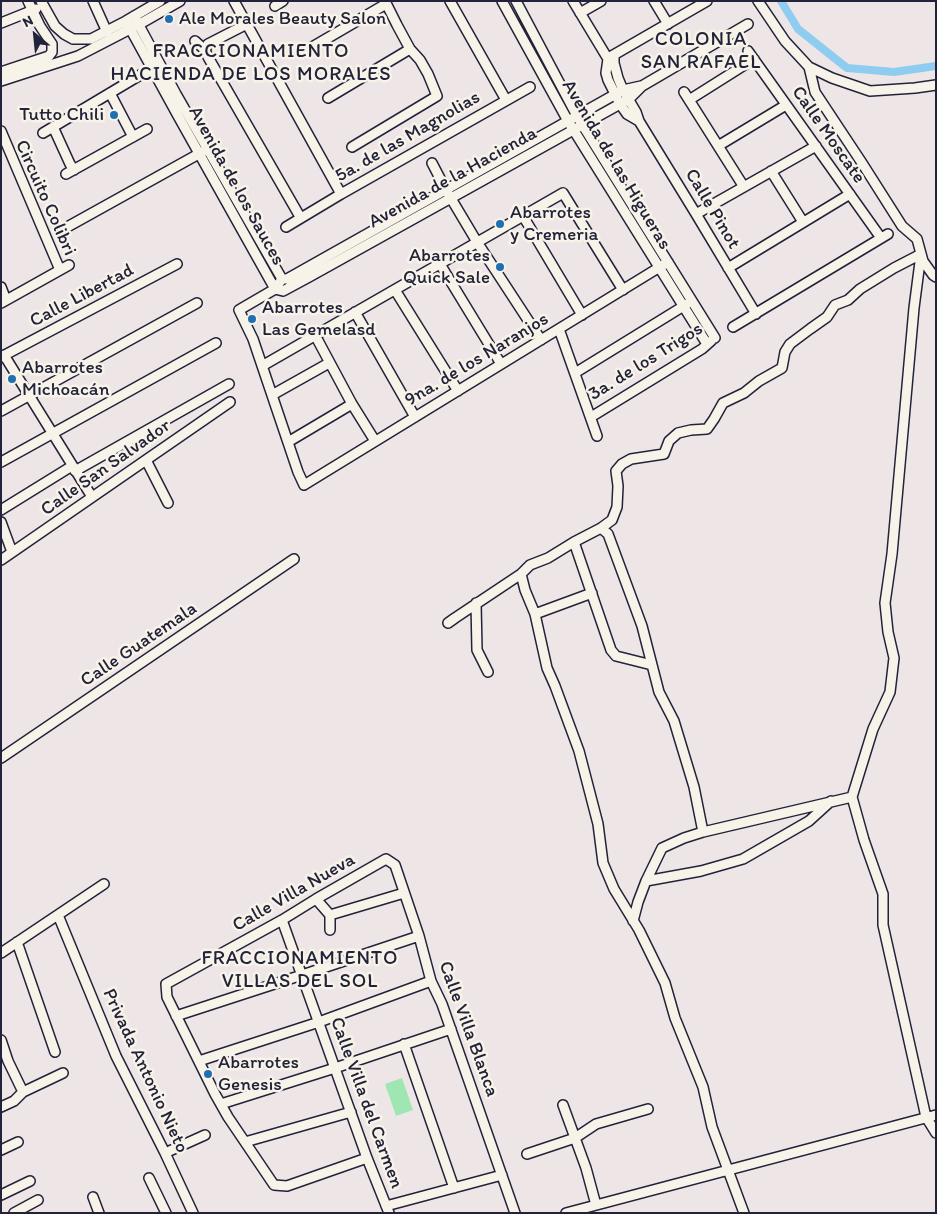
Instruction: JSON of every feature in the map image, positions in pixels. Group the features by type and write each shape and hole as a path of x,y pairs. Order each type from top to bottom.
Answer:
{"street":[{"path":"1,72 49,56 52,52 52,44 40,26 28,1"},
{"path":"93,1 107,32"},
{"path":"1,81 78,56 132,23 146,5 160,1"},
{"path":"1,23 32,11 42,4 55,26 64,34 73,39 91,39 180,1"},
{"path":"234,1 341,194"},
{"path":"450,1 506,100"},
{"name":"Avenida de las Higueras","path":"502,1 571,126 707,344"},
{"name":"Avenida de las Higueras","path":"516,1 582,125 692,301 717,337"},
{"path":"573,1 611,57"},
{"path":"580,13 601,1"},
{"path":"654,1 668,24"},
{"path":"619,93 608,80 606,73 611,57 707,1"},
{"path":"758,1 785,41 809,67 832,78 870,91 936,85"},
{"path":"302,53 386,2 410,49 420,60 428,74 437,96 352,146"},
{"path":"516,28 527,22"},
{"name":"Avenida de los Sauces","path":"132,23 152,68 282,279"},
{"name":"Avenida de los Sauces","path":"132,23 204,152 275,289"},
{"path":"205,50 208,44 247,24"},
{"name":"Avenida de la Hacienda","path":"282,279 286,279 448,194 571,126 582,125 628,99 642,86 748,24"},
{"path":"195,41 205,50 299,215 302,217"},
{"path":"328,98 410,49"},
{"name":"Calle Moscate","path":"718,146 687,96 751,55 850,194 884,236"},
{"path":"49,56 56,64"},
{"path":"809,67 815,92 902,226 917,239 923,261 933,275 936,276"},
{"path":"42,133 152,68"},
{"name":"Avenida de la Hacienda","path":"571,126 577,116 619,93 642,86"},
{"name":"5a. de las Magnolias","path":"286,227 530,87"},
{"path":"110,93 133,137"},
{"name":"Calle Pinot","path":"619,93 628,99 639,121 756,314"},
{"name":"Calle Pinot","path":"619,93 620,104 627,114 639,121"},
{"path":"744,187 718,146 786,105"},
{"path":"54,126 70,164 70,172 147,129"},
{"name":"Circuito Colibri","path":"2,137 60,270"},
{"path":"696,214 816,146"},
{"path":"69,226 204,152"},
{"path":"432,164 477,242 541,340"},
{"path":"771,171 803,222"},
{"path":"262,366 563,193 623,290"},
{"name":"Avenida de la Hacienda","path":"275,289 283,290 290,287 448,194"},
{"path":"728,268 850,194"},
{"path":"523,216 582,315"},
{"name":"3a. de los Trigos","path":"733,327 884,236"},
{"path":"448,623 521,574 530,564 548,558 612,520 617,507 618,486 616,471 622,464 631,459 664,454 669,441 678,433 707,429 723,403 744,393 758,381 782,368 785,352 790,344 828,317 834,305 848,300 860,289 921,254"},
{"path":"921,254 914,308 892,554 885,603 888,632 894,658 890,692 873,729 852,797 882,894 883,925 926,1117 936,1134"},
{"name":"9na. de los Naranjos","path":"288,442 304,484 668,262"},
{"name":"Calle Libertad","path":"3,356 177,264"},
{"path":"440,264 501,364"},
{"path":"1,288 3,301 69,265"},
{"path":"282,279 275,289 239,310 253,339 288,442 352,404"},
{"path":"395,290 458,390"},
{"path":"575,373 692,301"},
{"path":"1,411 197,303"},
{"path":"355,312 415,417"},
{"path":"559,329 597,436"},
{"path":"316,335 329,363 375,441"},
{"name":"3a. de los Trigos","path":"591,417 702,349 717,337"},
{"path":"1,462 216,343"},
{"path":"3,356 92,498"},
{"path":"272,395 329,363"},
{"path":"1,510 228,384"},
{"name":"Calle San Salvador","path":"1,560 230,402"},
{"path":"146,460 168,503"},
{"path":"1,522 12,552"},
{"path":"601,528 608,534 642,626 659,692 674,720 694,787 703,832"},
{"path":"574,542 611,650 616,656 652,665"},
{"name":"Calle Guatemala","path":"1,758 294,559"},
{"path":"521,574 525,590 535,614 547,668 556,686 579,751 598,824 603,863 614,890 639,930 665,983 674,1018 703,1087 712,1127 744,1213"},
{"path":"535,614 592,594"},
{"path":"476,604 478,650 488,672"},
{"path":"633,921 646,881 662,848 703,832 852,797"},
{"path":"646,881 701,871 743,859 809,820 831,801"},
{"name":"Calle Villa Blanca","path":"386,859 394,865 419,936 432,982 451,1029 515,1213"},
{"name":"Calle Villa Nueva","path":"176,1016 167,997 166,984 282,920 386,859"},
{"path":"1,953 104,884"},
{"path":"330,915 404,893"},
{"path":"316,899 330,915 330,930"},
{"name":"Privada Antonio Nieto","path":"58,915 116,1056 193,1213"},
{"name":"Calle Villa del Carmen","path":"282,920 387,1209"},
{"path":"367,1158 287,1186 274,1185 220,1104 176,1016 419,936"},
{"path":"17,942 55,1052"},
{"path":"199,1061 319,1022 432,982"},
{"path":"220,1104 451,1029"},
{"path":"1,1040 5,1062 23,1092"},
{"path":"404,1044 454,1188"},
{"path":"1,1107 14,1101 23,1092 63,1073"},
{"path":"563,1105 586,1168 596,1205"},
{"path":"527,1154 575,1138 596,1124 648,1109"},
{"path":"245,1142 351,1112"},
{"path":"566,1213 936,1115"},
{"path":"165,1153 204,1135"},
{"path":"1,1150 18,1142"},
{"path":"387,1209 502,1175"},
{"path":"149,1178 166,1213"},
{"path":"1,1196 30,1181"},
{"path":"92,1197 99,1213"},
{"path":"14,1213 38,1200"}],"green space":[{"path":"402,1078 413,1110 396,1116 385,1084"}],"waterway":[{"path":"781,1 798,29 847,68 894,72 936,66"}],"place":[{"name":"Ale Morales Beauty Salon","path":"169,19"},
{"name":"Tutto Chili","path":"114,115"},
{"name":"Abarrotes y Cremeria","path":"500,224"},
{"name":"Abarrotes Quick Sale","path":"500,267"},
{"name":"Abarrotes Las Gemelasd","path":"252,319"},
{"name":"Abarrotes Michoacán","path":"12,379"},
{"name":"Abarrotes Genesis","path":"208,1074"}],"district":[{"name":"COLONIA SAN RAFAEL","path":"701,52"},
{"name":"FRACCIONAMIENTO HACIENDA DE LOS MORALES","path":"251,64"},
{"name":"FRACCIONAMIENTO VILLAS DEL SOL","path":"300,970"}]}
